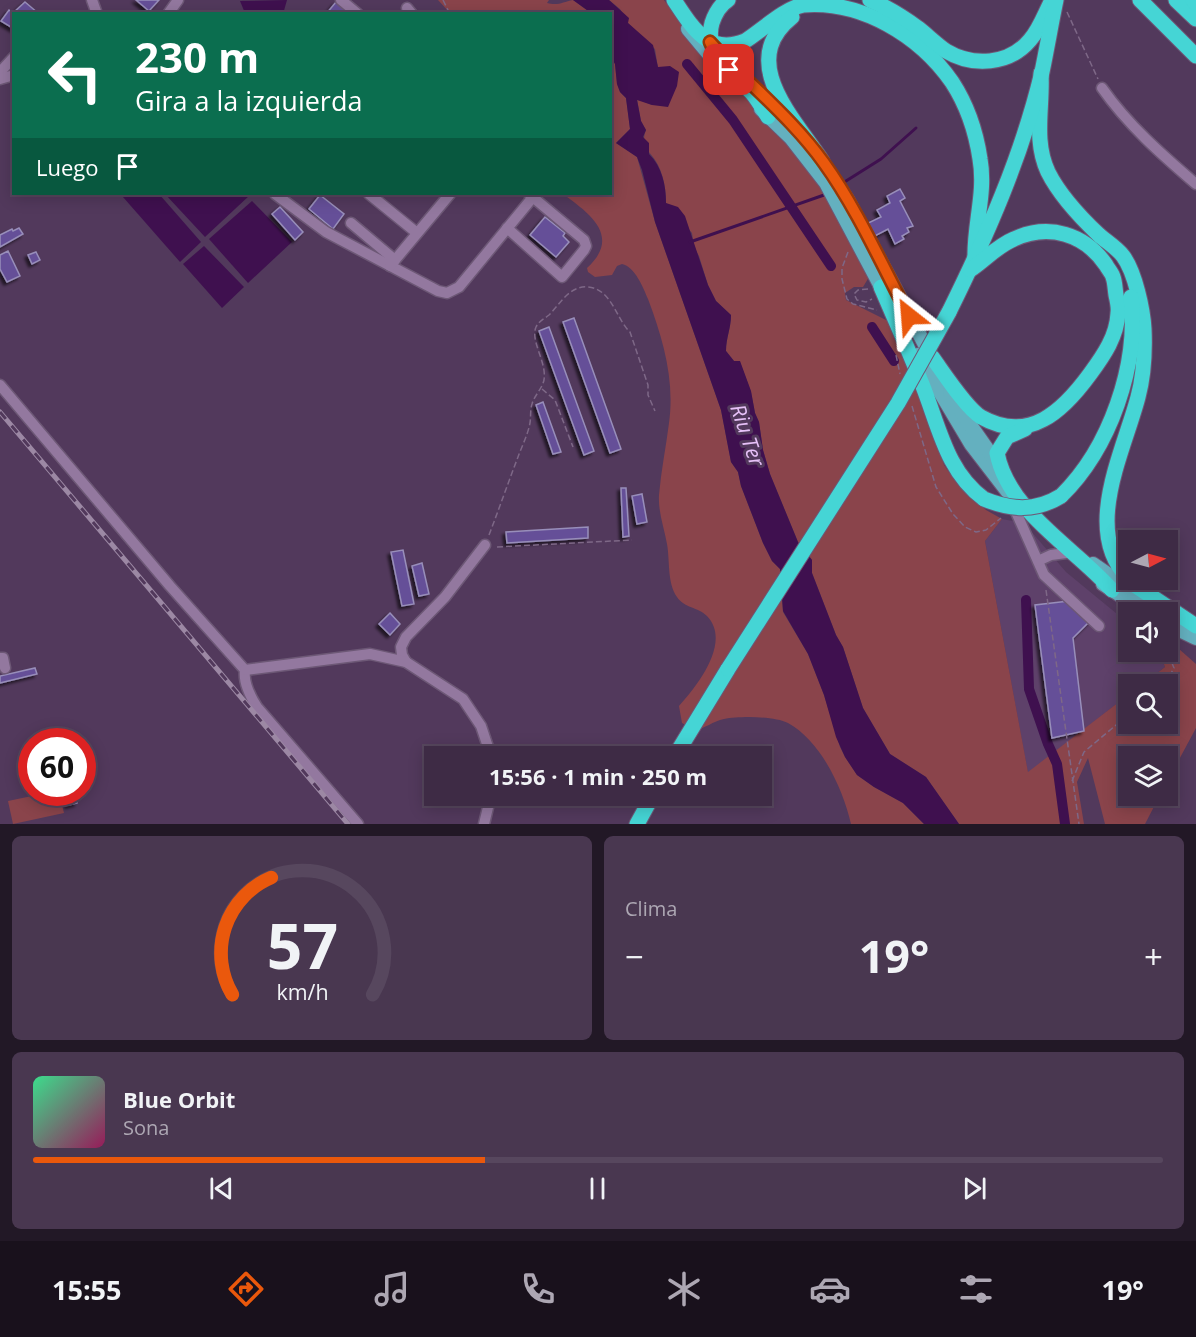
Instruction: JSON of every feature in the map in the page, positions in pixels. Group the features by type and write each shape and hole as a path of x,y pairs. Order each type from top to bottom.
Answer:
{"highway":[{"path":"674,0 699,35 723,46 745,41 801,5 828,3 856,8 874,15 909,36 925,50 953,83 972,124 981,161 982,196 972,264"},
{"path":"728,0 714,16 710,30 710,42 717,57 754,96 768,117"},
{"path":"870,0 884,6 915,26 946,50 970,60 986,62 1001,59 1016,52 1030,41 1052,0"},
{"path":"1129,0 1191,52"},
{"path":"1140,0 1191,52"},
{"path":"1176,0 1196,19"},
{"path":"1193,0 1196,4"},
{"path":"822,161 778,97 769,63 773,42 786,22 810,6 828,3"},
{"path":"681,746 898,403 949,312 992,220 1013,163 1062,5"},
{"path":"875,288 909,349 932,409 940,438 952,465 974,492 1002,507 1027,508 1051,502 1061,496 1078,479 1091,461 1109,426 1125,376 1132,320 1128,278 1117,257 1058,189 1047,170 1040,148 1039,122 1043,98 1041,74"},
{"path":"972,264 1015,238 1048,231 1084,242 1097,252 1113,276 1119,311 1115,331 1106,352 1065,406 1039,422 1007,437 997,453 1009,487 1035,516 1099,575 1112,590"},
{"path":"1098,234 1124,256 1137,289 1144,328 1143,372 1139,396 1108,501 1107,525 1110,549 1118,567"},
{"path":"932,357 979,416 1002,426 1025,427 1039,422"},
{"path":"1142,590 1196,627"},
{"path":"637,824 646,806"}],"main road":[{"path":"668,0 684,24 720,67 798,146 826,183 872,269 875,288 971,444 1009,494 1066,554 1131,602"},
{"path":"680,0 710,42 800,134 822,161 848,201 966,419 1024,497 1089,561 1139,596 1196,627"},
{"path":"1178,629 1196,636"}],"street":[{"path":"341,0 356,12"},
{"path":"0,72 12,59"},
{"path":"1102,88 1118,111 1144,139 1196,184"},
{"path":"276,195 326,232 392,263 438,291 454,291 507,228 531,195 584,240 586,246 562,277 507,228"},
{"path":"370,195 417,233"},
{"path":"392,263 449,195"},
{"path":"351,223 392,263"},
{"path":"0,385 170,586 245,670 244,677 249,695 257,707 358,824"},
{"path":"1009,494 1044,575 1100,626"},
{"path":"406,662 400,647 406,636 445,597 485,545"},
{"path":"1038,561 1051,555 1066,554"},
{"path":"245,670 370,654 406,662 463,699 481,726 488,746"},
{"path":"484,824 488,806"}],"path":[{"path":"1062,5 1102,88"},
{"path":"848,249 842,268 847,299 853,304 881,311"},
{"path":"872,269 875,288 872,299 866,302 857,300 854,294 858,290 875,288"},
{"path":"632,540 501,548 485,545 530,424 532,402 544,382 544,371 535,340 535,328 566,296 581,287 590,287 598,290 609,300 621,317 624,327 630,332 648,385 648,395 656,411"},
{"path":"895,350 903,382"},
{"path":"541,388 555,400 573,447"},
{"path":"911,404 936,487 953,514 965,527 976,532 986,530 1015,511"},
{"path":"1044,575 1071,781 1079,824"},
{"path":"1071,781 1084,752 1118,723"}],"shaded area":[{"path":"438,0 549,0 547,3 554,4 573,0 590,12 449,12"},
{"path":"609,0 664,0 696,44 808,164 819,180 869,277 863,287 854,287 845,293 846,300 888,321 923,398 944,465 958,485 986,510 1002,519 985,541 1028,772 1118,703 1118,734 1178,734 1178,674 1156,674 1165,667 1163,662 1178,662 1178,648 1196,664 1196,728 1178,762 1178,746 1118,746 1118,806 1154,806 1145,824 1105,824 1088,758 1077,782 1084,824 959,824 926,777 890,754 863,708 843,647 836,635 812,573 812,560 798,542 770,474 751,392 740,362 734,361 726,351 731,315 716,301 708,285 694,247 692,233 666,203 662,174 645,146 646,130 641,121 637,99 652,105 658,68 655,49 628,23 620,9"},
{"path":"612,59 615,64 617,84 620,92 626,98 630,129 616,143 637,157 655,222 721,410 731,462 738,472 741,486 763,543 772,561 780,569 783,612 808,654 845,757 857,775 903,803 924,824 851,824 829,767 811,741 788,723 766,718 739,717 720,720 694,730 682,723 679,706 702,676 714,651 716,638 714,627 707,616 680,601 670,578 667,544 659,501 669,423 669,375 648,299 635,273 622,264 617,266 612,275 595,277 588,272 587,268 602,246 602,236 598,226 583,209 564,195 612,195"},
{"path":"1002,519 1024,523 1066,572 1118,615 1118,662 1163,662 1165,667 1156,674 1118,674 1118,703 1028,773 985,541"},
{"path":"18,799 18,806 62,806 64,813 13,824 8,801"}],"water":[{"path":"287,0 284,12 245,12 240,1"},
{"name":"Riu Ter","path":"573,0 609,0 629,18 628,23 653,45 658,67 670,66 679,72 677,86 668,107 637,100 641,121 646,130 643,137 649,143 649,154 662,177 666,203 678,207 685,216 708,285 716,301 731,315 726,351 734,361 740,361 751,391 770,474 798,542 812,560 812,573 836,635 843,647 863,708 890,754 926,777 959,824 924,824 903,803 857,775 845,757 808,654 783,611 780,569 772,561 763,543 741,486 738,472 731,462 721,410 655,222 642,170 637,157 616,143 630,129 626,98 620,92 617,84 615,64 612,59 612,12 590,12"},
{"path":"126,195 160,195 201,242 180,262 123,197"},
{"path":"166,195 250,195 205,237"},
{"path":"252,201 292,242 248,283 209,239"},
{"path":"204,246 244,287 222,308 183,264"}],"building":[{"path":"136,0 159,0 149,11"},
{"path":"25,2 37,12 14,12"},
{"path":"336,2 347,12 328,12"},
{"path":"9,10 12,12 12,28 1,21"},
{"path":"900,189 905,198 900,201 913,226 907,228 909,232 902,236 904,239 895,244 888,229 871,238 864,225 881,217 877,210 890,203 887,196"},
{"path":"320,195 344,214 333,229 309,209"},
{"path":"280,207 303,232 295,240 272,214"},
{"path":"545,217 565,233 563,236 569,242 556,257 530,235"},
{"path":"19,228 23,234 0,247 0,235"},
{"path":"8,251 20,276 7,282 0,269 0,255"},
{"path":"36,252 40,260 32,264 28,255"},
{"path":"574,318 621,449 610,453 563,322"},
{"path":"549,327 594,451 584,455 539,331"},
{"path":"543,402 561,452 553,454 536,405"},
{"path":"621,488 626,488 629,536 623,537"},
{"path":"642,494 647,522 637,524 632,496"},
{"path":"588,527 588,538 507,543 506,532"},
{"path":"403,550 414,604 402,606 391,552"},
{"path":"422,563 429,594 419,596 412,566"},
{"path":"1069,601 1091,620 1073,638 1084,731 1052,738 1035,605"},
{"path":"390,613 400,624 390,635 379,624"},
{"path":"35,668 37,674 0,683 0,676"}],"waterway":[{"path":"687,64 733,120 831,266"},
{"path":"846,181 881,159 916,128"},
{"path":"690,242 824,195"},
{"path":"872,327 894,361"},
{"path":"1026,600 1029,689 1057,764 1065,824"}],"railway":[{"path":"0,412 348,824"}],"route":[{"path":"729,70 717,57 710,42 800,134 822,161 848,201 909,316"}]}
